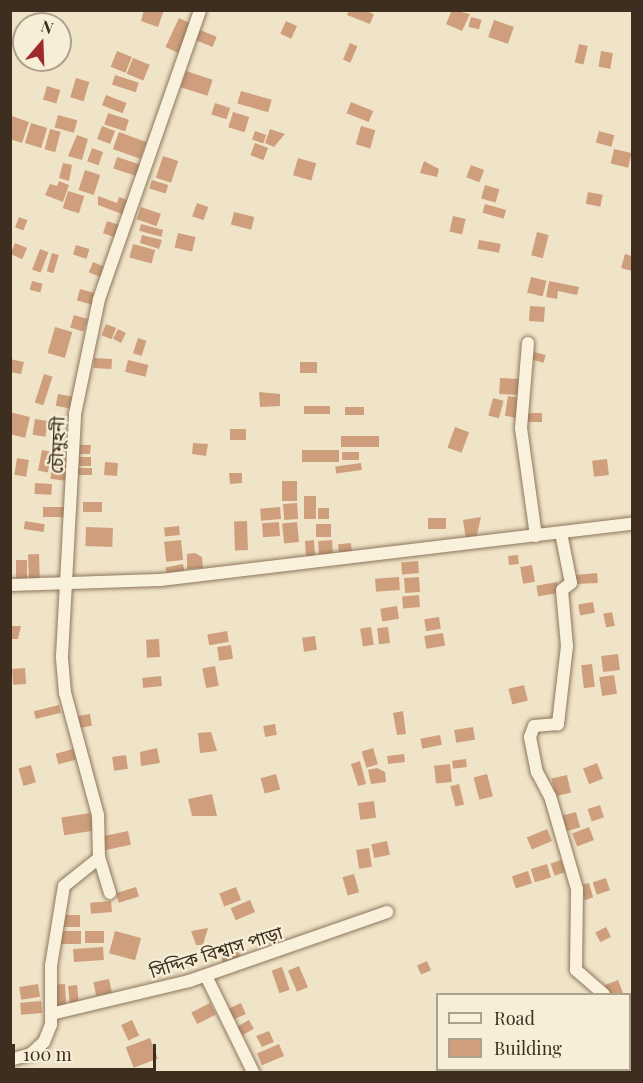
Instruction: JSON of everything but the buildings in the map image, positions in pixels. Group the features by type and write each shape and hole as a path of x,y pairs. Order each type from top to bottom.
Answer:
{"street":[{"name":"চৌমুহনী","path":"110,893 99,858 98,815 65,693 63,602 69,583 75,414 84,356 99,299 201,10"},
{"path":"528,343 521,428 536,536"},
{"path":"10,585 160,580 633,524"},
{"path":"561,533 571,583 561,598 567,646 558,724 534,726 530,737 537,772 550,796 577,889 576,970 603,993"},
{"path":"10,1060 31,1054 44,1042 51,1014 51,966 64,886 99,858"},
{"name":"সিদ্দিক বিশ্বাস পাড়া","path":"51,1014 206,977 387,912"},
{"path":"206,977 252,1072"}]}
